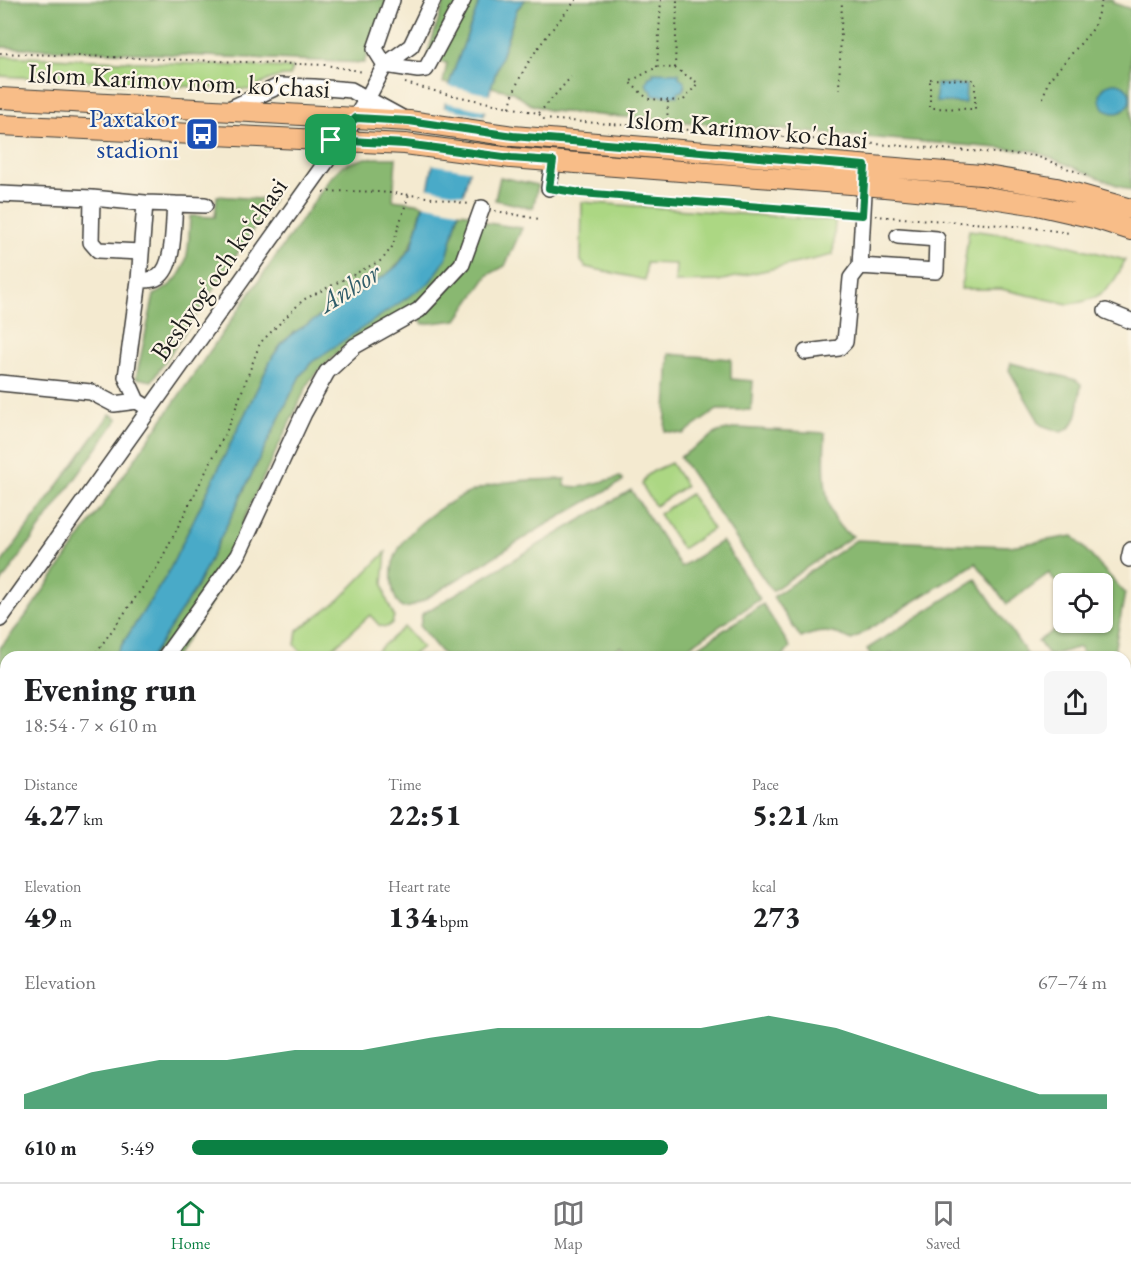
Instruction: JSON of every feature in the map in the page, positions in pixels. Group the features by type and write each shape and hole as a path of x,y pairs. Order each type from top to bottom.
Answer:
{"main road":[{"name":"Islom Karimov nom. ko'chasi","path":"10,98 356,118"},
{"path":"9,125 10,98"},
{"name":"Islom Karimov ko'chasi","path":"356,118 409,121 513,136 865,176 1036,205 1131,230"},
{"name":"Islom Karimov nom. ko'chasi","path":"9,125 336,140"},
{"name":"Islom Karimov ko'chasi","path":"336,140 405,144 511,158 553,161 865,176 981,175 1019,180 1082,194 1131,209"}],"street":[{"path":"392,0 375,49 385,65 418,70 426,69 463,0"},
{"path":"385,65 411,46 433,0"},
{"name":"Beshyogʻoch koʻchasi","path":"0,607 336,140 356,118 385,65"},
{"path":"226,111 279,86 351,90 409,121"},
{"path":"549,188 553,161"},
{"path":"806,352 839,348 845,342 851,278 860,266 865,176"},
{"path":"0,194 205,205"},
{"path":"92,198 91,242 98,250 141,252"},
{"path":"145,202 139,280 126,377 145,406"},
{"path":"139,280 152,280 165,270 169,260 175,204"},
{"path":"169,651 238,555 304,414 327,372 355,346 419,310 462,264 476,206"},
{"path":"860,266 936,271 938,239 898,236"},
{"path":"1106,311 1131,321"},
{"path":"0,384 91,392 114,404 145,406"},
{"name":"Beshyogʻoch koʻchasi","path":"0,619 145,406"}],"path":[{"path":"510,107 512,92 541,43 576,0"},
{"path":"657,67 661,0"},
{"path":"675,68 677,0"},
{"path":"839,90 842,0"},
{"path":"1043,98 1048,81 1093,29 1102,0"},
{"path":"0,53 325,65 364,72"},
{"path":"657,67 675,68 698,83 683,101 648,99 629,82 657,67"},
{"path":"538,113 571,77"},
{"path":"930,79 975,80 975,95 975,109 930,108 930,79"},
{"path":"407,84 538,113 544,119 1036,156 1087,176"},
{"path":"666,128 668,100"},
{"path":"549,188 581,193 1028,227 1069,233"},
{"path":"317,192 363,190 422,195 539,219"},
{"path":"97,651 158,566 229,426 260,343 303,300 382,260 392,247 408,194"}],"green space":[{"path":"0,0 387,0 364,63 0,47"},
{"path":"445,0 480,0 449,84 443,83 447,63 435,61 428,52"},
{"path":"525,0 1113,0 1113,3 1131,9 1131,191 1034,151 551,111 530,104 512,92 491,87 517,9"},
{"path":"0,56 293,68 290,76 270,79 253,90 0,76"},
{"path":"366,158 396,158 393,200 423,204 415,235 408,251 386,275 295,332 283,342 273,356 167,575 118,651 0,651 331,177 343,165"},
{"path":"500,177 538,185 533,208 495,200"},
{"path":"217,196 273,200 152,381 136,378 154,295 166,288 181,272 189,241 190,216 215,217"},
{"path":"582,202 835,221 833,255 718,281 675,282 676,264 646,263 645,280 586,267 581,261"},
{"path":"459,212 468,213 481,222 522,228 505,266 488,275 457,320 423,324 413,306 339,351 310,380 247,512 214,598 179,651 155,651 196,588 300,376 312,362 336,344 429,283 448,254"},
{"path":"969,230 1048,240 1125,260 1116,278 1104,291 1079,303 1068,304 1001,289 961,289"},
{"path":"669,354 731,359 731,379 753,381 751,410 717,410 683,434 665,431"},
{"path":"1011,363 1076,380 1081,384 1079,405 1072,425 1061,432 1041,425 1009,370"},
{"path":"110,414 118,419 0,584 0,565"},
{"path":"738,428 825,433 825,483 830,509 842,529 853,536 772,591 680,457 718,432"},
{"path":"671,463 686,486 655,506 642,485 653,471"},
{"path":"620,477 623,481 542,527 424,600 402,608 396,600 392,584 392,569 396,554 416,527 445,505 477,490 509,482 565,479 565,486 580,487"},
{"path":"631,490 681,567 722,541 760,599 683,651 626,651 621,646 613,651 440,651 420,627 422,614"},
{"path":"690,494 713,529 682,549 659,514"},
{"path":"1073,536 1107,573 1053,573 1053,578 1049,573 1007,604 976,563 852,640 827,632 814,633 801,638 773,597 856,540 1010,546"},
{"path":"386,552 383,583 386,598 394,616 392,623 387,627 380,626 370,615 330,651 300,651 295,645 297,631 340,599"},
{"path":"976,579 1025,651 868,651 867,649"},
{"path":"1113,580 1125,593 1114,651 1082,651 1080,647 1066,651 1045,651 1038,641 1053,631 1053,633 1113,633"},
{"path":"763,604 790,647 787,651 692,651"},
{"path":"404,627 422,647 417,651 377,651"}],"water":[{"name":"Anhor","path":"480,0 525,0 517,9 491,87 448,254 441,267 429,283 312,362 300,376 196,588 155,651 118,651 167,575 273,356 283,342 295,332 386,275 397,266 412,247 429,185 449,84"},
{"path":"653,72 679,73 685,86 682,91 678,92 678,96 652,95 646,83 649,77 653,76"},
{"path":"1115,83 1125,88 1130,98 1125,108 1115,113 1105,108 1100,98 1105,88"},
{"path":"936,84 966,85 965,103 936,102"}],"pier":[{"path":"447,86 492,95 487,111 444,102"},
{"path":"441,107 486,116 472,171 430,164"},
{"path":"425,187 465,195 462,212 421,204"}],"place":[{"name":"Paxtakor stadioni","path":"202,134"}],"route":[{"path":"356,118 409,121 513,136 865,166 862,215 581,193 549,188 553,161 511,158 405,144 331,140 356,118"}]}
